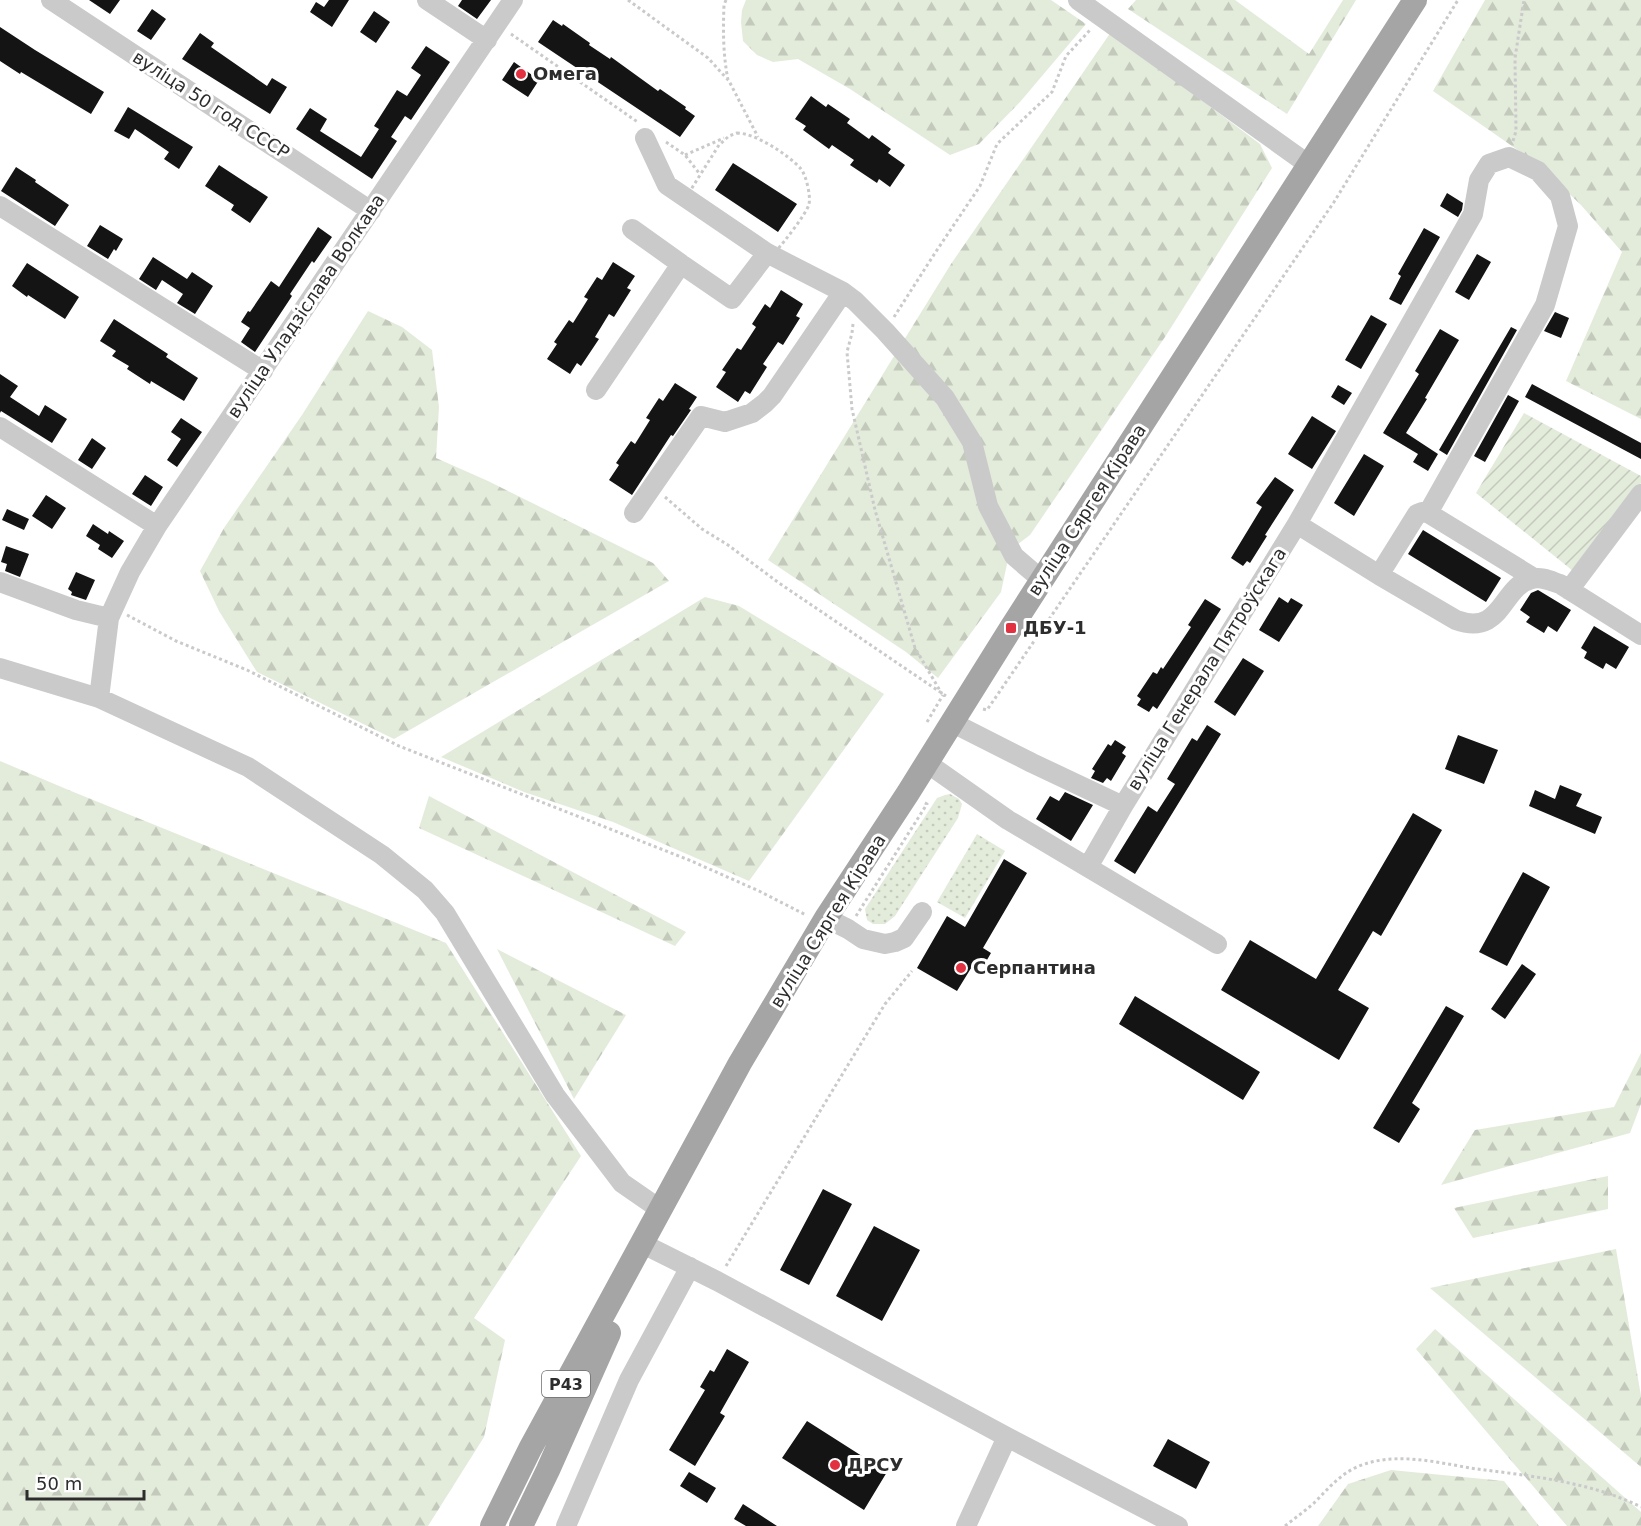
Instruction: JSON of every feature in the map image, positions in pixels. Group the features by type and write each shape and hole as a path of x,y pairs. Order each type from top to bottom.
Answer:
{"main road":[{"name":"вуліца Сяргея Кірава","path":"492,1526 530,1449 741,1063 826,918 1415,0"},
{"name":"вуліца Сяргея Кірава","path":"521,1526 604,1346 643,1244"}],"street":[{"name":"вуліца 50 год СССР","path":"51,0 371,211"},
{"path":"427,0 492,32"},
{"name":"вуліца Уладзіслава Волкава","path":"99,698 112,613 130,572 158,526 513,0"},
{"path":"1078,0 1309,165"},
{"path":"646,134 667,184 772,252 849,296 885,331 945,399 972,442 988,506 1014,556 1042,580"},
{"path":"1428,513 1545,306 1568,226 1560,196 1538,171 1509,157"},
{"name":"вуліца Генерала Пятроўскага","path":"952,723 1032,764 1123,806 1297,524 1473,213 1479,180 1489,164 1509,157"},
{"path":"0,206 263,371"},
{"path":"632,229 732,299 772,252"},
{"path":"596,390 681,264"},
{"path":"634,513 701,416 725,422 752,413 765,403 849,296"},
{"path":"0,427 158,526"},
{"path":"1569,590 1641,494"},
{"path":"1378,575 1417,514 1422,512 1428,513 1534,578"},
{"path":"1297,524 1456,620 1471,623 1487,620 1495,615 1524,582 1534,578 1548,579 1560,584 1641,635"},
{"path":"0,582 76,610 112,613"},
{"path":"1618,621 1641,619"},
{"path":"0,668 99,698 248,767 382,855 425,890 445,913 461,937 480,974 555,1095 622,1183 661,1210"},
{"path":"927,763 1008,820 1217,944"},
{"path":"1088,867 1123,806"},
{"path":"826,918 863,939 878,944 895,942 904,938 921,912"},
{"path":"643,1244 1178,1526"},
{"path":"566,1526 629,1380 690,1267"},
{"path":"966,1526 1007,1437"}],"path":[{"path":"628,0 708,58 729,81 759,138"},
{"path":"726,0 723,39 724,59 729,81"},
{"path":"987,710 1334,202 1458,0"},
{"path":"1509,157 1516,131 1515,58 1524,0"},
{"path":"885,331 980,186 997,144 1052,92 1066,56 1102,16"},
{"path":"492,32 646,134"},
{"path":"685,155 737,133 745,133 759,138 802,170 809,204 772,252"},
{"path":"690,192 718,145 729,136"},
{"path":"666,142 685,155 699,173 698,178"},
{"path":"652,487 702,529 943,695 915,648 875,510 852,409 847,352 852,333 849,296"},
{"path":"112,613 247,670 399,746 689,860 759,891 807,916 826,918"},
{"path":"848,929 927,804"},
{"path":"717,1281 885,1004 912,970"},
{"path":"1285,1526 1342,1475 1362,1465 1380,1460 1414,1459 1555,1479 1626,1499 1641,1507"}],"green space":[{"path":"746,0 1051,0 1086,24 1020,102 979,144 950,155 850,89 798,59 773,62 757,55 743,41 741,22"},
{"path":"1136,0 1235,0 1309,54 1343,0 1356,0 1287,114 1128,9"},
{"path":"1485,0 1641,0 1641,419 1566,381 1622,252 1581,205 1538,164 1433,91"},
{"path":"1111,32 1260,144 1272,168 1165,337 1030,535 1010,550 1001,592 938,678 906,652 768,560 951,264"},
{"path":"368,311 402,327 432,350 439,407 436,458 488,481 653,563 669,581 394,739 257,672 219,611 200,571 224,528 302,415"},
{"path":"1524,413 1641,476 1641,483 1573,571 1476,493"},
{"path":"705,597 739,606 884,694 749,881 613,822 524,792 441,757"},
{"path":"0,761 446,943 581,1156 474,1318 505,1340 484,1437 428,1526 0,1526"},
{"path":"950,794 959,799 962,804 958,818 895,916 885,924 873,924 867,920 865,909 937,798"},
{"path":"429,796 686,932 675,946 419,828"},
{"path":"977,834 1005,851 965,918 937,902"},
{"path":"497,949 626,1015 574,1099"},
{"path":"1641,1053 1641,1104 1630,1133 1441,1185 1475,1130 1614,1107"},
{"path":"1608,1176 1608,1209 1473,1238 1454,1208"},
{"path":"1616,1249 1641,1396 1641,1467 1430,1288"},
{"path":"1435,1329 1641,1512 1641,1526 1567,1526 1416,1349"},
{"path":"1391,1470 1504,1481 1539,1526 1318,1526 1348,1484"}],"building":[{"path":"89,0 120,0 110,14"},
{"path":"329,0 349,0 332,27 310,12 316,2 324,7"},
{"path":"462,0 491,0 477,19 458,6"},
{"path":"152,9 166,19 151,40 137,31"},
{"path":"374,11 390,22 376,43 360,32"},
{"path":"553,20 562,26 563,24 590,43 589,45 686,107 685,109 695,116 680,137 538,42"},
{"path":"0,27 104,92 91,114 0,61"},
{"path":"200,33 214,43 211,47 267,86 272,78 287,87 270,114 182,59"},
{"path":"426,46 450,62 411,120 405,116 391,137 397,141 372,179 296,129 310,108 327,119 320,131 361,157 379,129 374,126 397,90 407,96 421,75 411,68"},
{"path":"514,62 539,80 528,97 502,80"},
{"path":"811,96 826,107 828,104 850,119 847,123 869,139 872,135 891,149 888,153 905,165 890,187 879,179 877,183 850,165 854,160 832,145 829,149 803,130 806,126 795,119"},
{"path":"128,107 193,147 179,169 164,159 169,152 135,129 129,139 114,131"},
{"path":"733,163 797,204 778,232 715,190"},
{"path":"219,165 268,197 250,223 231,210 234,205 205,186"},
{"path":"16,167 69,205 55,226 1,191"},
{"path":"1447,193 1463,203 1458,217 1440,206"},
{"path":"100,225 123,239 108,259 87,246"},
{"path":"318,227 332,237 314,263 312,261 255,352 241,342 250,328 241,322 271,281 279,287"},
{"path":"1424,228 1440,237 1401,305 1389,299 1401,276 1398,274"},
{"path":"1477,254 1491,262 1469,300 1455,292"},
{"path":"153,257 187,279 192,272 213,286 195,314 177,303 183,294 162,280 156,290 139,279"},
{"path":"613,262 635,276 627,288 631,290 614,317 609,314 595,337 599,339 581,366 577,363 570,374 547,359 557,344 554,342 569,320 573,323 588,299 584,297 597,277 602,280"},
{"path":"27,263 79,297 65,319 12,286"},
{"path":"781,290 803,304 796,316 800,318 783,345 778,342 763,364 767,367 750,394 745,391 738,402 716,387 726,372 722,370 737,348 741,350 756,327 752,324 765,304 770,308"},
{"path":"1555,312 1569,318 1561,338 1544,331"},
{"path":"1371,315 1387,324 1361,369 1345,360"},
{"path":"114,319 168,354 166,357 198,378 184,401 151,381 150,384 127,369 129,366 112,356 116,351 100,341"},
{"path":"1511,327 1517,330 1447,455 1439,450"},
{"path":"1440,329 1459,340 1406,433 1438,454 1428,471 1413,462 1418,454 1383,433 1419,374 1415,371"},
{"path":"0,374 18,386 10,397 39,416 45,405 67,419 52,443 1,411 0,413"},
{"path":"675,383 697,397 689,409 691,410 673,436 671,435 632,495 609,480 619,465 616,463 631,441 635,444 650,420 646,418 659,398 663,401"},
{"path":"1532,384 1641,443 1641,459 1525,397"},
{"path":"1338,385 1352,393 1344,405 1331,397"},
{"path":"1508,395 1519,401 1485,462 1474,456"},
{"path":"1312,416 1336,431 1312,469 1288,454"},
{"path":"181,418 202,432 177,467 167,460 181,439 171,432"},
{"path":"92,438 106,448 92,469 78,460"},
{"path":"1364,454 1384,466 1354,516 1334,503"},
{"path":"145,475 163,487 151,506 132,494"},
{"path":"1275,477 1294,490 1250,563 1247,561 1243,566 1231,558 1262,507 1256,503"},
{"path":"46,495 66,508 52,529 32,516"},
{"path":"7,509 29,519 24,530 2,520"},
{"path":"93,524 124,541 112,558 98,549 100,545 86,536"},
{"path":"1423,530 1501,578 1486,602 1408,554"},
{"path":"6,546 29,554 20,577 5,571 7,564 1,562"},
{"path":"76,572 95,580 86,600 71,595 72,592 68,589"},
{"path":"1538,590 1571,610 1557,632 1548,626 1544,633 1526,622 1530,617 1520,610 1531,593"},
{"path":"1279,597 1288,603 1291,598 1303,605 1279,642 1259,630"},
{"path":"1205,599 1221,609 1157,709 1153,706 1149,712 1137,705 1141,699 1137,696 1153,672 1157,674 1161,667 1163,669 1191,627 1188,625"},
{"path":"1594,626 1629,647 1616,669 1606,663 1603,669 1584,658 1587,652 1581,648"},
{"path":"1243,658 1264,671 1235,716 1214,702"},
{"path":"1207,725 1221,734 1135,874 1114,861 1148,806 1157,812 1175,784 1167,779 1192,738 1197,741"},
{"path":"1458,735 1498,750 1484,784 1445,769"},
{"path":"1115,740 1126,747 1122,753 1126,756 1111,781 1107,778 1103,783 1091,778 1095,771 1092,769 1108,744 1111,746"},
{"path":"1560,785 1582,794 1576,806 1602,817 1595,834 1529,806 1535,790 1555,799"},
{"path":"1065,792 1093,805 1071,841 1036,819 1050,796 1059,801"},
{"path":"1413,813 1442,830 1381,936 1373,931 1338,990 1369,1008 1339,1060 1221,990 1250,940 1316,979"},
{"path":"1004,859 1027,873 983,948 991,953 984,965 976,960 957,991 917,968 947,916 965,927"},
{"path":"1523,872 1550,887 1507,966 1479,952"},
{"path":"1522,964 1536,974 1505,1019 1491,1009"},
{"path":"1135,996 1260,1072 1243,1100 1119,1024"},
{"path":"1446,1006 1464,1016 1412,1103 1420,1109 1399,1143 1373,1128"},
{"path":"823,1189 852,1204 809,1285 780,1270"},
{"path":"874,1226 920,1250 882,1321 836,1296"},
{"path":"727,1349 749,1362 720,1413 725,1416 695,1466 669,1450 705,1390 700,1387 710,1370 714,1372"},
{"name":"ДРСУ","path":"807,1421 887,1472 864,1510 782,1458"},
{"path":"1168,1439 1210,1462 1196,1489 1153,1466"},
{"path":"689,1472 716,1488 707,1503 680,1486"},
{"path":"743,1504 777,1526 746,1526 734,1519"}],"place":[{"name":"Омега","path":"521,74"},
{"name":"ДБУ-1","path":"1011,628"},
{"name":"Серпантина","path":"961,968"},
{"name":"ДРСУ","path":"835,1465"}]}
